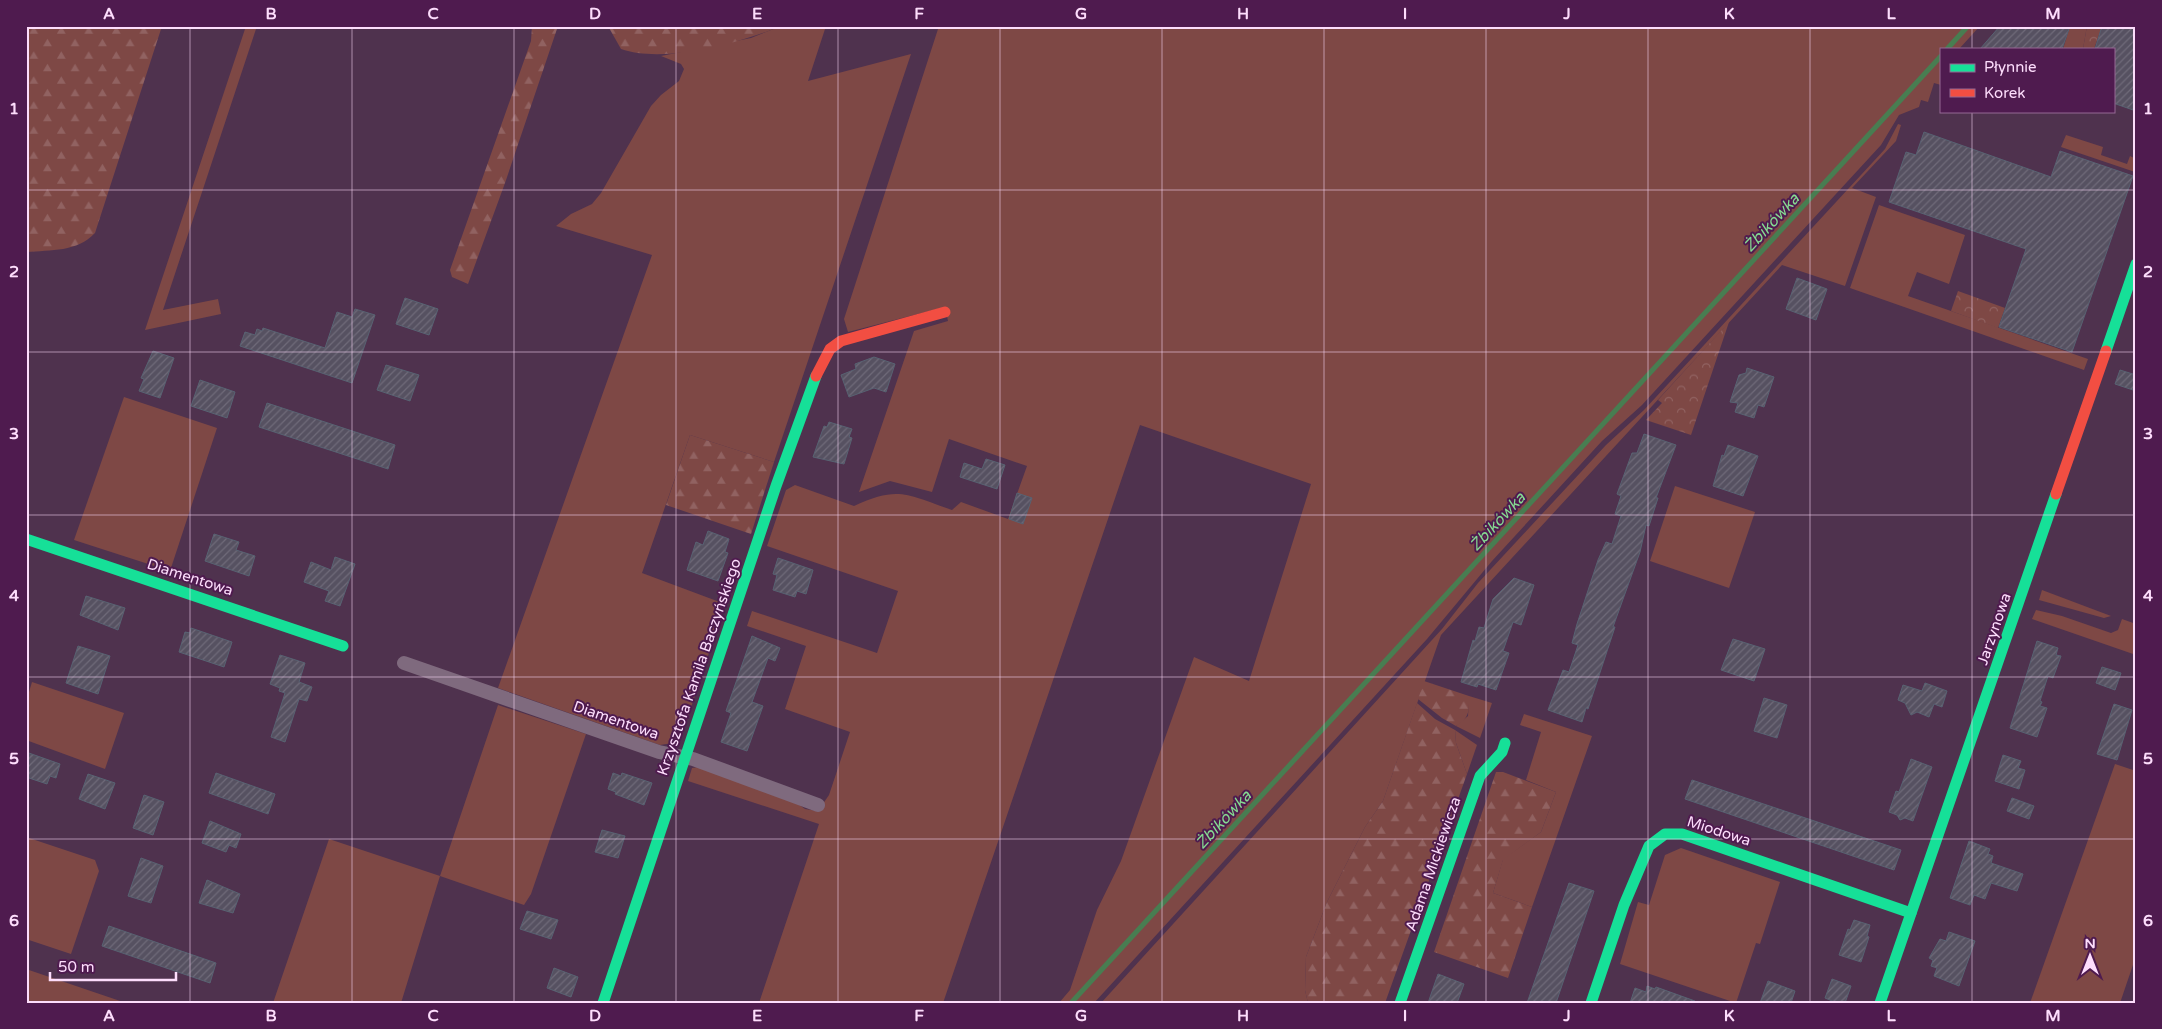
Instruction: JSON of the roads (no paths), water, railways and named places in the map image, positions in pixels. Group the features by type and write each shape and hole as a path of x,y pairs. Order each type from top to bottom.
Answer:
{"street":[{"name":"Jarzynowa","path":"1880,1003 2136,264"},
{"name":"Krzysztofa Kamila Baczyńskiego","path":"603,1003 776,486 820,365 826,353 834,345 848,338 945,312"},
{"name":"Diamentowa","path":"26,540 343,646"},
{"name":"Diamentowa","path":"404,664 659,752 684,757 818,805"},
{"name":"Adama Mickiewicza","path":"1400,1003 1480,776 1502,752 1506,743"},
{"name":"Miodowa","path":"1591,1003 1624,905 1646,852 1657,838 1665,834 1682,834 1911,913"}],"waterway":[{"name":"Żbikówka","path":"1948,48 1968,26"},
{"name":"Żbikówka","path":"1071,1003 1940,57"}]}
